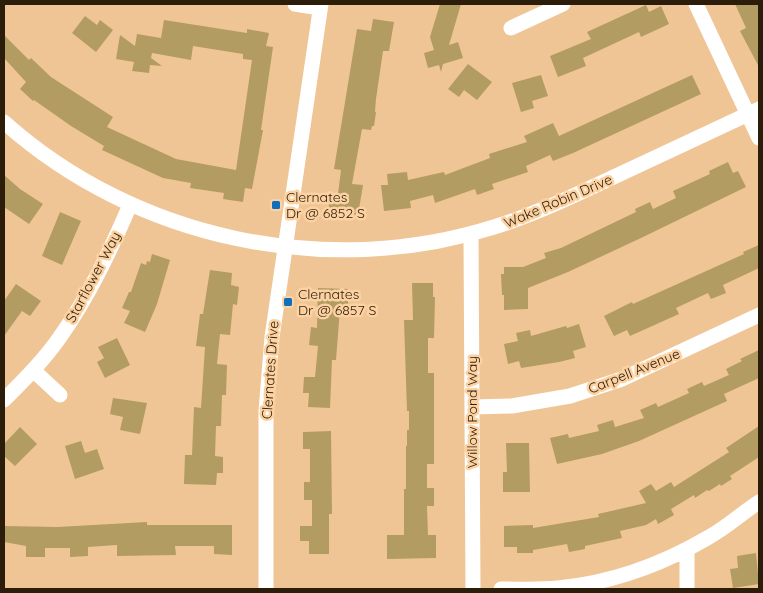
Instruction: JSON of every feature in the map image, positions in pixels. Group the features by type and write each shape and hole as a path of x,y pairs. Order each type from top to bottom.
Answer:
{"street":[{"path":"295,4 321,6"},
{"path":"511,28 563,4"},
{"path":"696,4 754,112 759,138"},
{"name":"Clernates Drive","path":"266,589 266,411 272,337 321,6"},
{"name":"Wake Robin Drive","path":"4,122 80,178 130,205 160,217 205,232 251,242 284,247 336,250 379,249 426,243 471,234 543,210 754,112"},
{"name":"Starflower Way","path":"4,400 59,339 82,303 104,262 130,205"},
{"name":"Willow Pond Way","path":"471,234 473,589"},
{"name":"Carpell Avenue","path":"472,407 512,406 570,396 622,379 759,315"},
{"path":"33,370 60,395"},
{"path":"501,589 556,588 596,582 643,569 687,549 719,531 759,502"},
{"path":"687,549 687,589"}],"building":[{"path":"440,4 461,4 449,45 458,42 463,58 443,64 441,72 439,65 428,68 424,53 434,50 430,37"},
{"path":"735,4 759,4 759,67 740,31 746,28"},
{"path":"646,5 649,12 661,6 669,24 641,37 639,32 583,58 586,66 558,77 550,56 591,39 587,32"},
{"path":"85,16 97,25 100,20 113,30 96,52 72,33"},
{"path":"373,19 394,22 389,51 383,51 374,126 372,126 371,130 362,129 352,184 363,185 358,215 328,211 331,193 338,194 341,170 334,169 357,29 371,31"},
{"path":"164,20 247,33 247,29 269,33 266,46 273,47 261,130 263,130 252,189 245,188 243,202 223,199 224,193 190,188 191,183 163,178 102,150 104,146 33,101 20,89 26,82 4,58 4,35 29,60 31,58 51,77 113,117 107,127 176,159 236,170 252,60 243,59 243,54 193,46 191,60 152,53 151,58 162,66 150,65 149,73 132,71 134,62 116,59 120,35 135,46 137,34 161,38"},
{"path":"468,64 492,82 477,100 464,90 459,97 448,89"},
{"path":"541,75 548,96 532,101 534,108 521,112 512,83"},
{"path":"692,75 701,94 573,153 553,161 550,155 526,166 528,172 492,184 494,189 477,195 475,189 435,203 433,195 410,201 411,208 384,211 381,185 388,185 387,174 407,172 408,180 444,172 445,175 490,158 489,154 527,142 524,136 553,123 559,136"},
{"path":"728,162 733,173 738,171 746,187 568,272 528,288 528,309 504,310 501,274 504,274 504,267 523,267 546,258 544,253 561,248 636,212 635,209 650,202 653,209 676,198 673,191 710,174 709,171"},
{"path":"4,175 20,189 43,204 29,224 4,207"},
{"path":"60,212 81,221 62,265 42,256"},
{"path":"759,245 759,268 723,285 726,293 711,299 708,293 676,308 679,314 630,336 627,330 614,336 604,316 744,254 743,252"},
{"path":"152,254 170,260 157,304 145,332 124,323 130,311 122,308 129,292 131,292 141,263 146,265 147,261 150,262"},
{"path":"210,270 232,273 231,285 239,287 237,305 233,304 230,335 220,334 217,364 227,365 226,395 222,395 221,426 216,426 215,456 223,457 223,473 217,473 216,485 184,484 185,455 192,455 194,407 201,408 205,347 196,346 200,314 203,314"},
{"path":"412,283 433,283 433,297 435,297 434,338 428,338 428,373 434,373 434,464 427,464 427,488 434,488 434,506 427,506 428,535 436,535 436,558 387,559 387,535 404,535 404,489 406,489 406,446 407,430 409,430 409,411 407,411 404,320 413,320"},
{"path":"16,284 41,301 30,316 22,311 4,336 4,301"},
{"path":"318,288 348,289 348,310 340,309 336,360 332,360 330,408 308,407 309,393 303,393 304,377 315,377 318,346 309,345 311,327 317,328"},
{"path":"579,324 586,347 573,351 575,358 521,368 519,361 508,364 504,344 518,341 516,333 530,330 531,336"},
{"path":"117,338 130,365 105,378 97,362 104,358 98,347"},
{"path":"759,350 759,378 724,394 727,401 639,441 602,454 557,464 550,438 568,434 569,438 599,431 597,425 613,420 615,427 644,418 640,410 656,403 658,407 689,393 687,389 702,382 704,386 729,375 726,369 742,361 740,359"},
{"path":"113,398 147,403 140,434 120,430 123,417 110,414"},
{"path":"759,426 759,457 730,476 732,479 721,486 720,484 709,491 707,490 695,498 694,495 671,509 674,515 658,524 656,519 646,525 620,531 622,538 585,546 585,549 569,552 567,544 533,550 533,553 517,553 517,547 504,547 504,526 533,525 533,528 599,517 598,514 646,503 639,491 651,484 656,491 671,482 674,487 729,452 726,448"},
{"path":"20,427 37,444 15,466 4,456 4,444"},
{"path":"331,431 332,514 329,514 329,554 309,554 309,541 300,541 300,526 312,526 312,500 304,500 304,482 310,482 310,449 303,449 303,432"},
{"path":"81,441 85,453 97,449 104,469 75,479 65,446"},
{"path":"506,443 529,443 530,492 503,492 503,472 507,472"},
{"path":"147,522 147,525 232,525 232,555 214,554 214,546 175,546 176,555 117,556 117,545 88,547 88,556 70,557 70,548 45,548 45,557 26,557 26,546 4,542 4,526 57,527"},
{"path":"756,553 759,584 733,588 730,569 738,568 737,556"}],"place":[{"name":"Clernates Dr @ 6852 S","path":"276,205"},
{"name":"Clernates Dr @ 6857 S","path":"288,302"}]}
